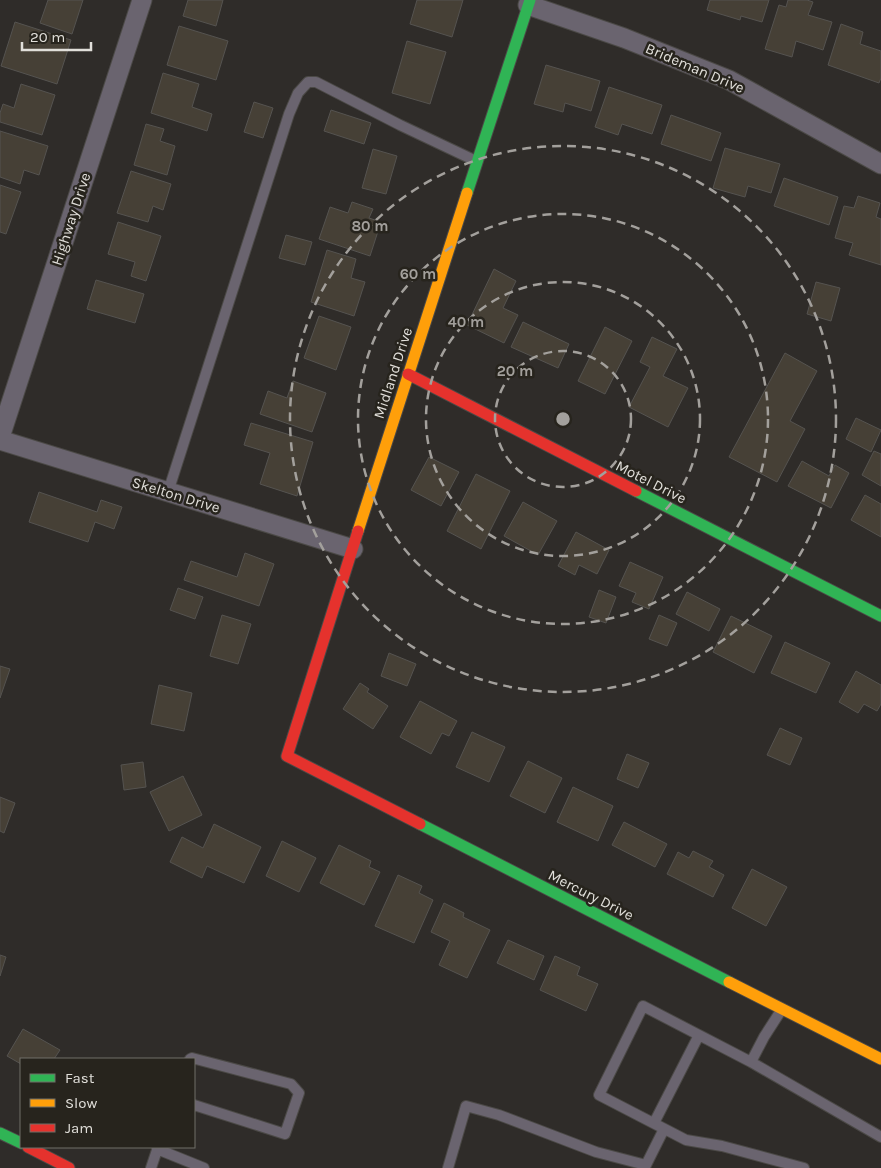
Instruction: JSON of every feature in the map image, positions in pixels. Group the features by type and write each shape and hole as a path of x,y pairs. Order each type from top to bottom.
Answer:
{"street":[{"name":"Highway Drive","path":"0,439 142,0"},
{"name":"Midland Drive","path":"287,756 408,374 529,2"},
{"name":"Brideman Drive","path":"529,2 729,80 881,164"},
{"name":"Motel Drive","path":"408,374 881,616"},
{"name":"Skelton Drive","path":"0,439 353,549"},
{"name":"Mercury Drive","path":"287,756 881,1059"},
{"path":"0,1133 20,1143"},
{"path":"30,1148 69,1168"}],"lane":[{"path":"168,492 289,114 298,93 308,82 316,82 477,162"},
{"path":"804,1168 722,1146 686,1140 599,1095 643,1006 751,1062 881,1137"},
{"path":"751,1062 782,1009"},
{"path":"654,1124 699,1035"},
{"path":"195,1059 292,1084 299,1093 285,1134 195,1105"},
{"path":"448,1168 466,1106 499,1115 596,1152 646,1166 664,1129"},
{"path":"151,1168 157,1148 204,1168"}],"building":[{"path":"48,0 83,0 72,34 40,23"},
{"path":"188,0 223,0 216,26 183,16"},
{"path":"417,0 463,0 452,37 410,24"},
{"path":"710,0 769,0 762,22 741,16 740,20 707,10"},
{"path":"788,0 807,0 813,2 808,15 832,22 823,50 796,41 792,57 765,49 779,5 786,7"},
{"path":"15,22 71,40 57,84 1,66"},
{"path":"841,24 863,32 860,44 881,51 881,78 879,83 828,65"},
{"path":"179,26 228,41 216,80 167,65"},
{"path":"407,41 446,52 430,104 392,93"},
{"path":"546,65 600,81 591,111 565,103 563,112 534,104"},
{"path":"163,73 199,84 192,107 212,114 207,131 151,113"},
{"path":"21,84 55,95 42,135 0,122 3,104 14,108"},
{"path":"609,87 662,105 652,134 622,124 618,135 595,127"},
{"path":"254,102 273,108 263,138 244,132"},
{"path":"331,110 371,123 364,144 324,131"},
{"path":"671,115 721,133 711,161 661,144"},
{"path":"146,124 164,129 160,141 175,146 167,175 134,165"},
{"path":"0,131 48,146 39,175 24,170 20,184 0,177"},
{"path":"725,148 780,164 771,193 748,186 745,197 713,188"},
{"path":"373,149 397,156 386,194 362,188"},
{"path":"131,171 171,184 163,210 153,206 148,222 117,213"},
{"path":"784,178 838,197 829,225 774,206"},
{"path":"0,185 21,192 6,234 0,232"},
{"path":"858,196 880,203 876,217 881,219 881,265 849,255 853,243 835,238 844,206 854,208"},
{"path":"352,202 373,209 369,218 381,222 370,256 319,239 330,207 348,213"},
{"path":"118,222 161,236 146,281 131,276 135,262 108,254"},
{"path":"286,235 312,242 305,265 279,258"},
{"path":"327,250 356,259 351,278 365,282 354,316 311,302"},
{"path":"494,269 516,281 503,308 518,315 504,343 467,325"},
{"path":"96,280 144,294 135,323 87,309"},
{"path":"816,282 840,288 831,321 807,314"},
{"path":"319,316 351,327 336,370 304,358"},
{"path":"523,322 569,344 558,368 511,347"},
{"path":"605,327 632,341 605,394 578,381"},
{"path":"652,337 677,349 663,376 688,388 668,427 629,407 650,367 640,362"},
{"path":"785,353 817,371 790,421 805,429 777,482 729,457"},
{"path":"293,381 326,393 312,432 260,414 268,391 287,398"},
{"path":"856,418 881,430 871,452 846,439"},
{"path":"251,423 313,442 297,496 260,484 270,453 244,445"},
{"path":"874,451 881,454 881,486 862,475"},
{"path":"429,457 459,472 441,506 411,490"},
{"path":"802,461 829,476 835,465 849,473 831,508 788,486"},
{"path":"476,474 510,491 481,549 447,531"},
{"path":"39,492 97,512 101,500 122,507 114,529 95,522 88,542 29,522"},
{"path":"865,495 881,504 881,537 851,520"},
{"path":"523,502 557,521 538,555 504,536"},
{"path":"576,532 609,550 597,574 579,565 575,575 558,566"},
{"path":"245,553 274,564 259,606 184,580 191,561 237,577"},
{"path":"630,562 663,577 649,609 632,602 636,593 619,586"},
{"path":"178,588 203,597 195,619 170,610"},
{"path":"599,590 616,597 606,623 589,617"},
{"path":"687,592 720,609 709,631 676,614"},
{"path":"222,615 251,624 238,664 210,656"},
{"path":"659,615 677,623 667,646 649,639"},
{"path":"731,616 772,636 754,673 713,652"},
{"path":"785,642 830,663 816,693 771,673"},
{"path":"389,653 416,664 407,686 381,676"},
{"path":"0,666 10,669 0,698"},
{"path":"856,671 881,685 881,704 877,711 864,704 858,713 839,702"},
{"path":"360,683 369,689 367,692 388,706 373,729 343,709"},
{"path":"159,685 192,693 184,731 151,724"},
{"path":"420,701 457,721 449,736 442,733 431,754 400,737"},
{"path":"780,728 802,738 790,765 767,755"},
{"path":"472,732 505,747 489,782 456,767"},
{"path":"627,754 649,763 638,788 617,779"},
{"path":"528,761 562,778 545,813 510,796"},
{"path":"143,762 146,787 124,790 121,765"},
{"path":"183,776 202,815 169,831 150,792"},
{"path":"573,787 613,806 598,841 557,822"},
{"path":"0,797 15,803 4,833 0,831"},
{"path":"624,822 667,844 655,867 612,845"},
{"path":"214,824 261,847 244,883 207,866 202,878 170,862 182,837 203,848"},
{"path":"282,841 316,858 299,892 266,876"},
{"path":"339,845 371,861 369,867 380,872 364,905 320,883"},
{"path":"693,851 713,861 709,867 724,875 713,897 667,874 678,852 689,858"},
{"path":"752,869 787,887 766,926 732,908"},
{"path":"398,875 422,886 419,893 433,900 414,943 375,926"},
{"path":"444,903 464,913 463,917 490,930 467,978 439,965 450,941 431,932"},
{"path":"508,940 544,956 534,980 497,963"},
{"path":"0,955 6,957 0,976"},
{"path":"555,956 580,967 577,975 598,984 586,1011 540,990"},
{"path":"23,1029 60,1050 55,1058 20,1058 20,1063 7,1056"}],"traffic: fast":[{"path":"467,193 530,0"},
{"path":"636,491 881,616"},
{"path":"420,824 729,982"},
{"path":"0,1133 20,1143"}],"traffic: slow":[{"path":"358,531 467,193"},
{"path":"729,982 881,1059"}],"traffic: jam":[{"path":"408,374 636,491"},
{"path":"358,531 287,756 420,824"},
{"path":"30,1148 69,1168"}]}
